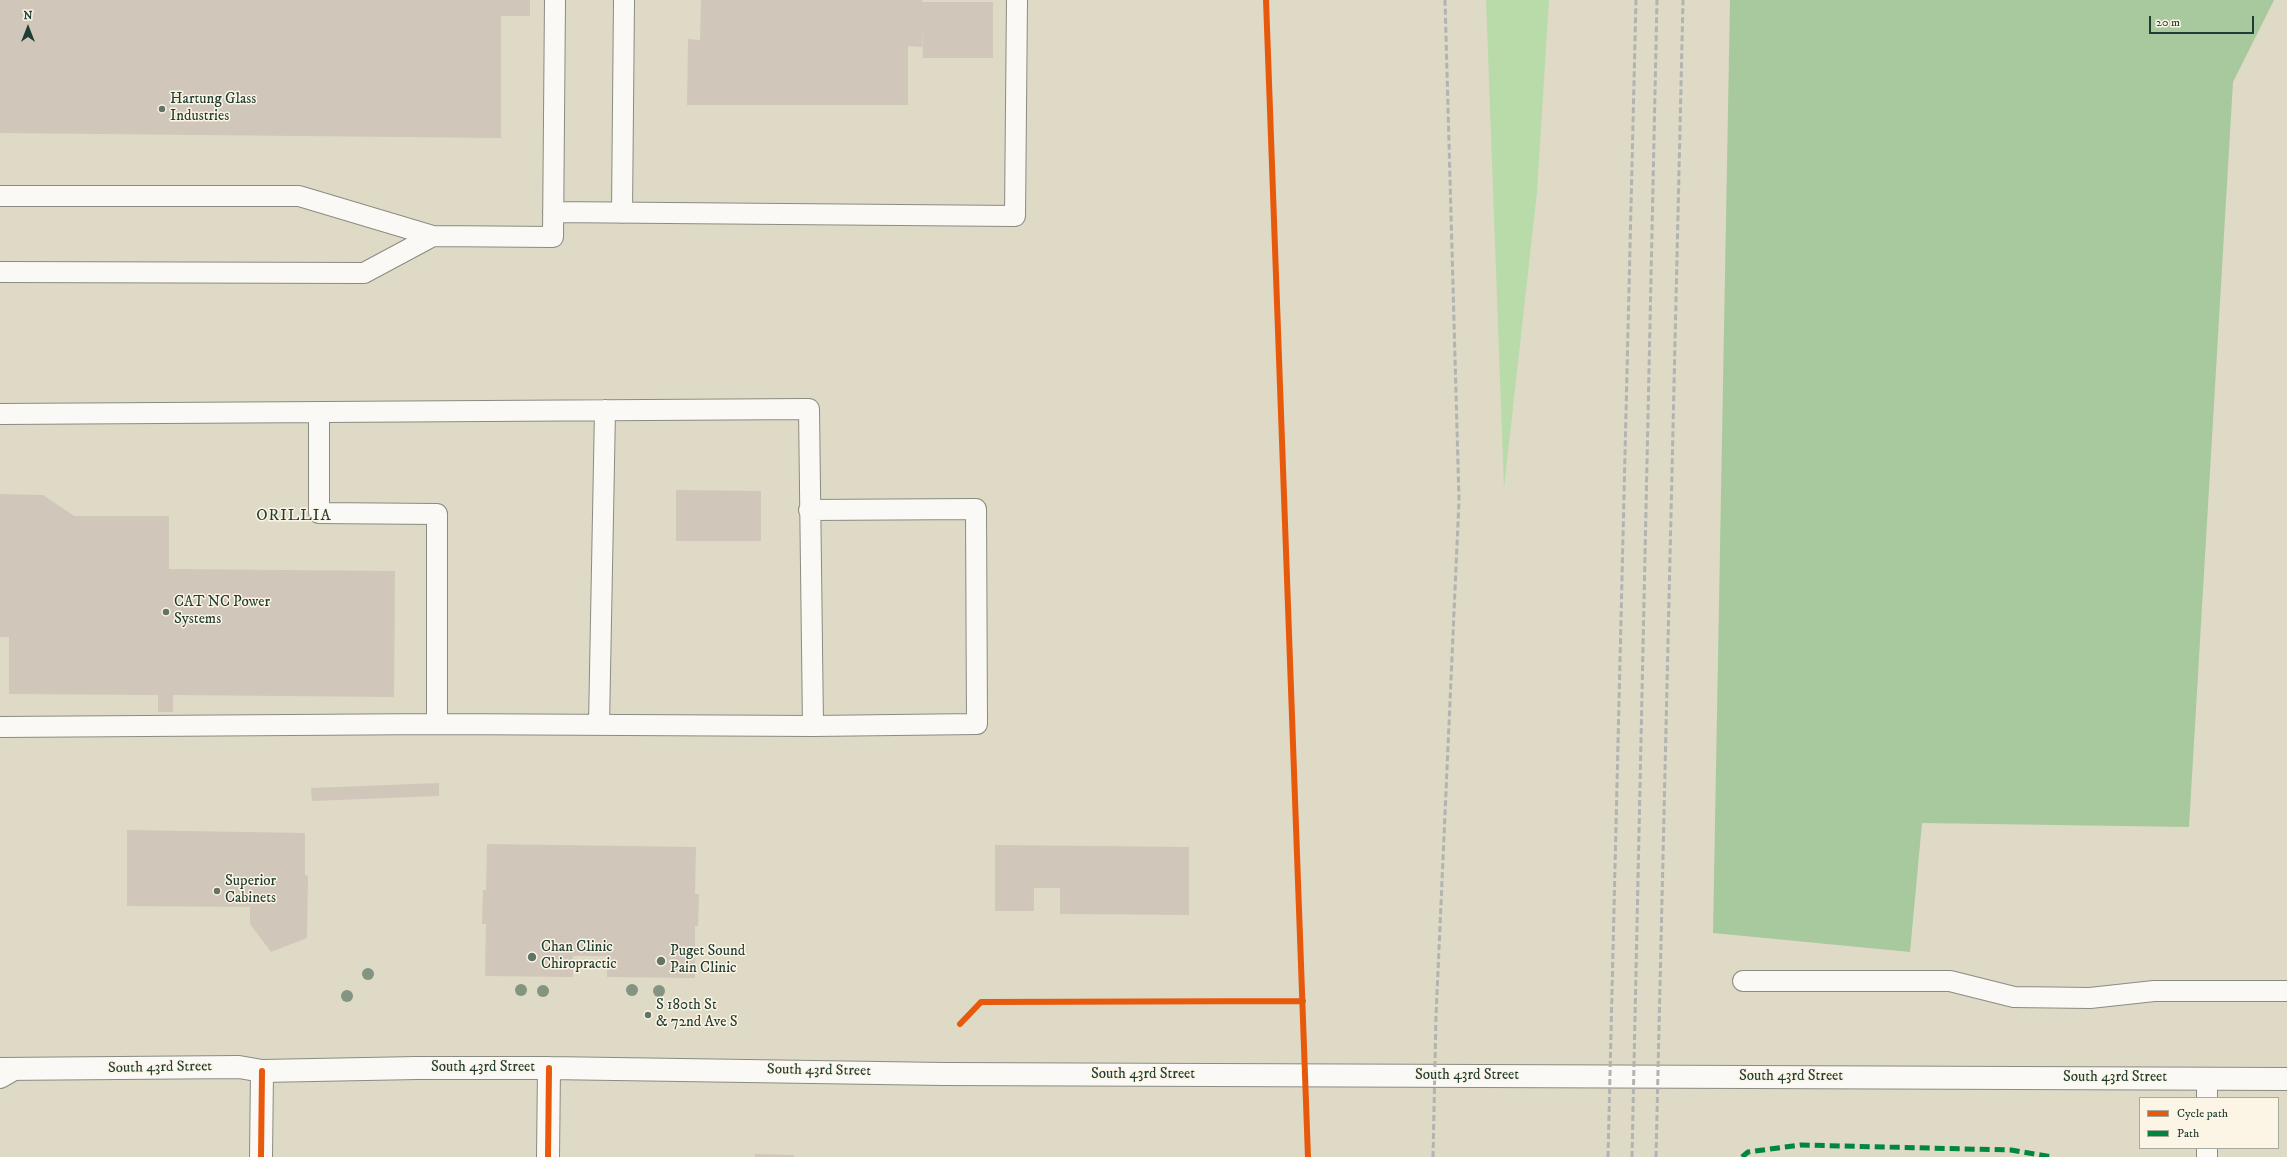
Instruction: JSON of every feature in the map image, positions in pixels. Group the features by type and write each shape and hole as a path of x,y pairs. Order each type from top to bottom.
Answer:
{"main road":[{"name":"South 43rd Street","path":"5,1072 239,1067 262,1071 417,1068 549,1068 2207,1088 2287,1079"},
{"path":"548,1157 549,1068"},
{"path":"261,1157 262,1071"}],"lane":[{"path":"0,196 298,196 433,236 553,237 555,0"},
{"path":"622,213 624,0"},
{"path":"553,212 1015,216 1017,0"},
{"path":"0,272 364,273 433,236"},
{"path":"0,414 809,409 809,510 813,726"},
{"path":"599,725 605,410"},
{"path":"319,412 319,513 437,514 437,724"},
{"path":"0,727 437,724 813,726 977,724 976,509 809,510"},
{"path":"1743,982 1950,982 2014,997 2090,998 2154,991 2287,991"}],"green space":[{"path":"1486,0 1549,0 1537,192 1504,488"},
{"path":"1730,0 2274,0 2233,82 2189,827 1922,823 1910,952 1713,933"}],"building":[{"path":"0,0 530,0 530,16 501,16 501,138 0,133"},
{"path":"701,0 922,0 922,2 993,2 993,58 923,58 922,27 922,47 908,46 908,105 687,105 688,39 700,40"},
{"path":"676,490 761,491 761,541 676,541"},
{"path":"0,494 43,495 74,516 169,516 169,569 395,571 394,697 173,695 173,712 158,712 158,695 9,694 9,637 0,637"},
{"path":"439,783 439,796 312,801 311,788"},
{"name":"Superior Cabinets","path":"127,830 305,833 305,875 308,876 307,938 271,952 250,924 250,907 127,906"},
{"path":"487,844 696,847 695,894 699,894 698,926 695,926 695,978 607,977 607,956 573,956 573,977 485,976 486,924 482,924 483,890 486,890"},
{"path":"995,845 1189,847 1189,915 1060,914 1060,888 1034,888 1034,911 995,911"},
{"path":"755,1154 794,1155 794,1157 755,1157"}],"railway":[{"path":"1433,1157 1436,1016 1459,500 1445,0"},
{"path":"1608,1157 1636,0"},
{"path":"1632,1157 1657,0"},
{"path":"1656,1157 1683,0"}],"marked path":[{"path":"1742,1157 1748,1152 1800,1145 2011,1150 2052,1157"}],"cycle path":[{"path":"1266,0 1308,1157"},
{"path":"960,1024 981,1002 1303,1001"},
{"path":"548,1157 549,1068"},
{"path":"261,1157 262,1071"}],"place":[{"name":"Hartung Glass Industries","path":"162,109"},
{"name":"CAT NC Power Systems","path":"166,612"},
{"name":"Superior Cabinets","path":"217,891"},
{"name":"Chan Clinic Chiropractic","path":"532,957"},
{"name":"Puget Sound Pain Clinic","path":"661,961"},
{"name":"S 180th St & 72nd Ave S","path":"648,1015"}],"district":[{"name":"ORILLIA","path":"294,517"}]}
